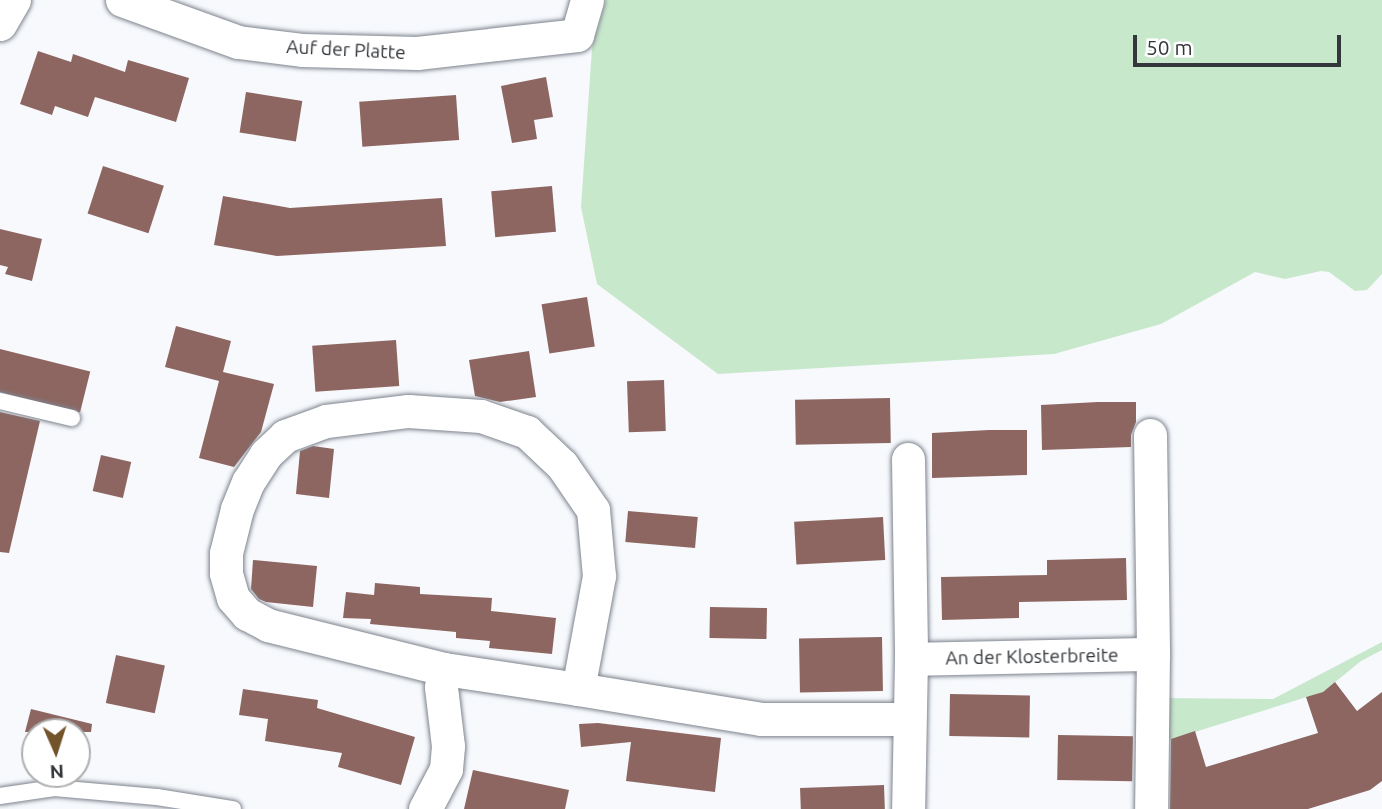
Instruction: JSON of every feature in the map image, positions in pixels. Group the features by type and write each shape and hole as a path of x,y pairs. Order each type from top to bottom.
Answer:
{"street":[{"path":"0,24 14,0"},
{"name":"Auf der Platte","path":"122,0 237,42 302,50 416,53 577,35 587,0"},
{"path":"578,689 599,576 593,510 562,465 527,432 481,416 408,411 326,421 285,436 265,454 237,509 226,553 226,573 233,598 247,614 268,625 444,669 761,719 909,719"},
{"path":"1150,435 1153,654 1151,809"},
{"path":"908,459 911,659 908,809"},
{"name":"An der Klosterbreite","path":"911,659 1153,654"},
{"path":"425,809 446,769 448,746 441,687 444,669"}],"lane":[{"path":"0,401 72,418"},
{"path":"0,796 54,788 157,796 233,809"}],"green space":[{"path":"606,0 1382,0 1382,274 1367,290 1355,291 1329,272 1321,271 1285,279 1255,272 1161,324 1054,354 718,374 597,284 581,207 592,48"},
{"path":"1382,642 1382,650 1361,661 1323,692 1169,740 1168,809 1158,809 1159,698 1273,699"}],"building":[{"path":"38,51 71,62 73,54 125,72 128,60 189,78 176,122 95,97 88,117 55,106 52,115 20,104"},
{"path":"546,77 553,117 534,120 537,139 512,143 501,86"},
{"path":"246,92 302,101 296,141 240,132"},
{"path":"456,95 459,140 362,147 359,102"},
{"path":"103,166 164,186 148,233 88,214"},
{"path":"552,186 556,232 495,237 491,191"},
{"path":"223,196 290,208 442,198 446,246 277,256 214,245"},
{"path":"0,229 42,239 32,281 5,274 8,267 0,265"},
{"path":"587,297 595,346 549,354 542,304"},
{"path":"176,326 231,341 223,372 274,384 261,432 234,467 199,458 219,381 165,367"},
{"path":"396,340 399,386 315,392 312,346"},
{"path":"0,349 90,371 80,412 0,392"},
{"path":"529,351 536,397 500,402 475,396 469,360"},
{"path":"664,380 666,431 629,432 627,381"},
{"path":"890,398 891,443 796,445 795,400"},
{"path":"1136,402 1136,422 1131,435 1131,447 1042,450 1041,405"},
{"path":"0,412 40,421 9,553 0,552"},
{"path":"1027,430 1027,475 932,478 932,433"},
{"path":"313,446 334,449 329,498 296,494 300,451"},
{"path":"101,455 131,462 123,498 93,491"},
{"path":"628,511 698,517 695,548 625,542"},
{"path":"883,517 885,560 796,565 794,522"},
{"path":"1126,558 1127,600 1019,602 1019,618 942,620 941,577 1047,575 1047,560"},
{"path":"253,560 317,566 313,607 259,599 251,589"},
{"path":"375,583 420,587 420,594 492,598 491,611 556,618 552,654 489,648 490,641 456,638 456,632 370,624 371,619 343,618 346,592 374,595"},
{"path":"710,607 767,608 766,639 709,638"},
{"path":"882,637 883,691 800,692 799,638"},
{"path":"116,655 165,665 155,713 106,703"},
{"path":"1335,682 1357,711 1382,692 1382,781 1370,790 1308,809 1170,809 1171,739 1195,731 1206,767 1318,733 1306,697 1323,692"},
{"path":"243,689 318,700 317,708 415,737 401,785 338,767 342,753 265,741 268,719 239,715"},
{"path":"950,694 1030,695 1029,737 949,736"},
{"path":"31,709 68,718 29,718"},
{"path":"598,723 721,738 715,792 626,781 631,742 581,747 579,724"},
{"path":"1058,735 1133,736 1132,781 1057,780"},
{"path":"473,770 569,790 565,809 464,809"},
{"path":"884,785 885,809 801,809 800,788"}]}
